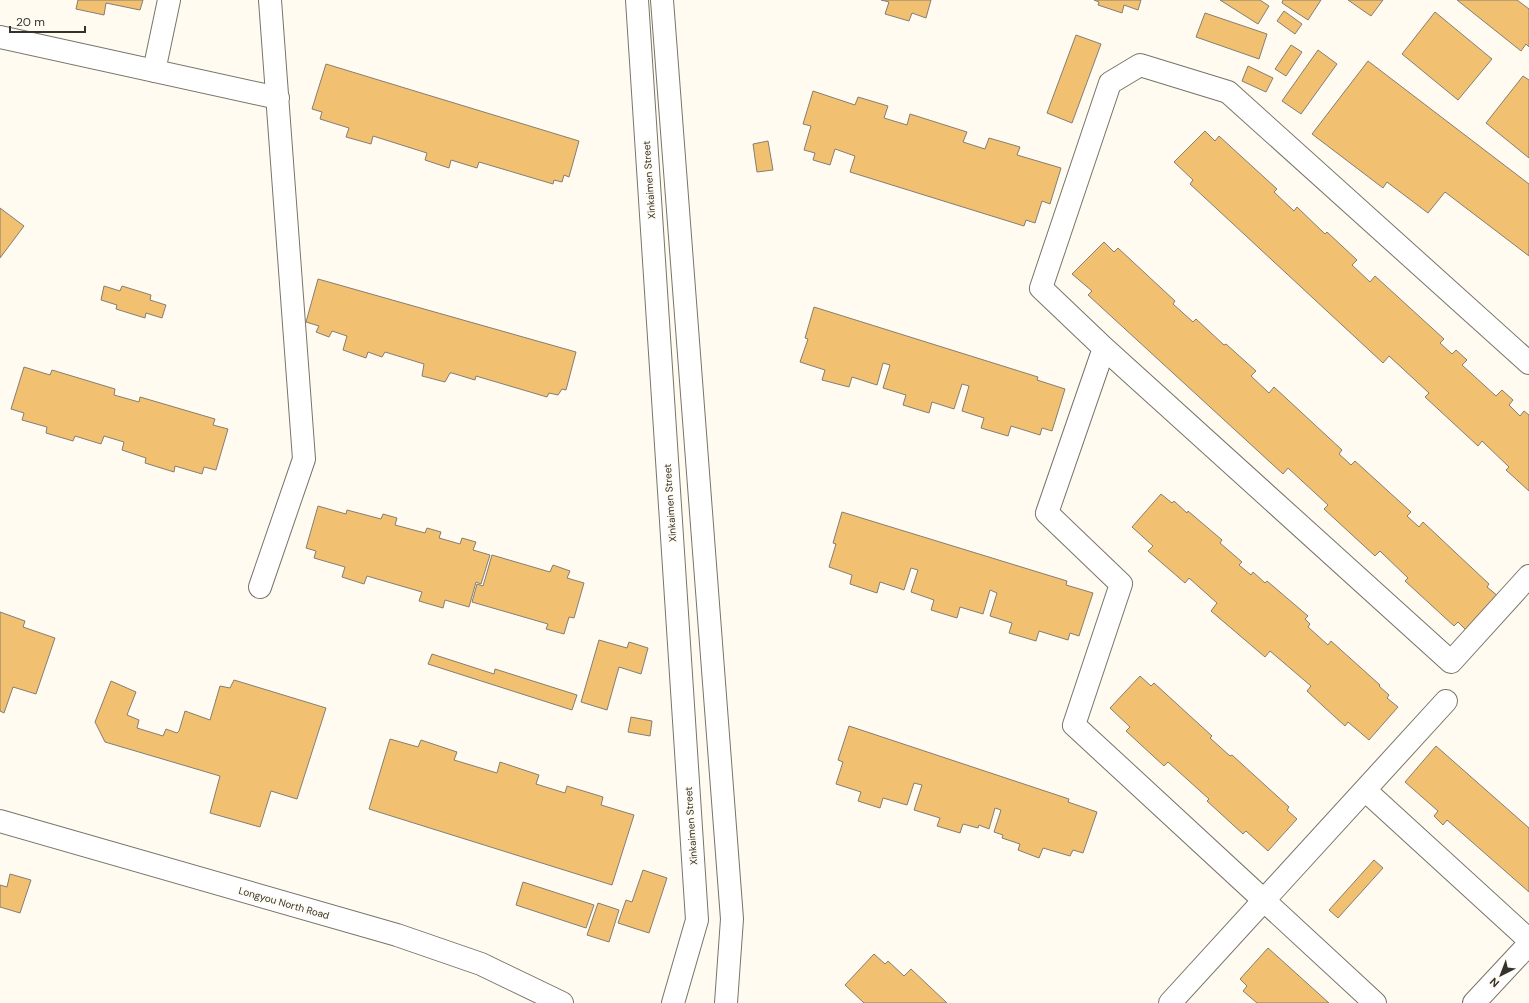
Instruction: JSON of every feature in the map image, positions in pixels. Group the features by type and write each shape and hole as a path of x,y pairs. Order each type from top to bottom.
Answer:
{"street":[{"path":"154,71 169,0"},
{"path":"260,587 304,459 270,0"},
{"name":"Xinkaimen Street","path":"637,0 697,920 673,1003"},
{"path":"662,0 732,919 726,1003"},
{"path":"0,37 278,98"},
{"path":"1529,363 1228,92 1140,65 1110,83 1041,288 1104,348 1451,662 1529,576"},
{"path":"1104,348 1047,513 1121,584 1074,725 1375,1003"},
{"path":"1170,1003 1446,701"},
{"path":"1365,790 1529,940"},
{"name":"Longyou North Road","path":"0,821 397,935 481,964 562,1003"},
{"path":"1474,1003 1529,944"}],"building":[{"path":"78,0 143,0 140,10 106,3 104,15 76,9"},
{"path":"881,0 931,0 926,18 912,13 909,21 885,14 889,2"},
{"path":"1094,0 1141,0 1138,10 1124,5 1122,13 1098,5 1099,2"},
{"path":"1220,0 1260,0 1269,6 1258,24"},
{"path":"1283,0 1321,0 1308,20 1282,3"},
{"path":"1348,0 1383,0 1371,16"},
{"path":"1457,0 1517,0 1529,9 1529,47 1526,44 1521,51"},
{"path":"1284,11 1302,24 1295,34 1277,21"},
{"path":"1435,12 1492,59 1458,100 1402,54"},
{"path":"1205,13 1267,34 1259,59 1196,37"},
{"path":"1076,35 1101,44 1072,123 1047,113"},
{"path":"1291,45 1302,52 1286,76 1275,69"},
{"path":"1318,50 1337,64 1301,114 1282,101"},
{"path":"1368,61 1529,184 1529,256 1445,192 1428,213 1387,182 1383,188 1312,134"},
{"path":"326,64 579,141 569,177 564,175 562,182 554,180 553,184 479,162 477,168 451,160 449,168 425,160 427,153 373,136 371,144 346,137 349,128 320,119 322,112 312,109"},
{"path":"1248,66 1273,78 1266,92 1242,81"},
{"path":"1523,76 1529,80 1529,158 1486,123"},
{"path":"813,91 855,105 858,97 888,106 884,118 907,125 910,114 967,132 963,142 985,149 989,138 1020,147 1017,155 1061,168 1050,204 1042,201 1035,223 1026,220 1024,226 850,172 855,156 835,149 830,165 813,160 815,153 804,150 811,126 803,124"},
{"path":"1205,131 1215,141 1219,136 1277,189 1274,192 1294,211 1297,207 1325,234 1327,232 1357,260 1352,265 1370,282 1375,276 1444,339 1440,343 1452,354 1456,350 1467,360 1462,365 1496,396 1502,390 1513,400 1509,405 1520,416 1524,411 1529,415 1529,491 1506,470 1509,467 1482,441 1478,446 1425,397 1429,393 1389,356 1383,363 1190,184 1193,180 1174,162"},
{"path":"768,141 773,170 757,172 753,144"},
{"path":"0,208 24,226 0,258"},
{"path":"1104,242 1114,252 1118,248 1175,301 1173,304 1193,322 1196,319 1224,345 1226,344 1256,371 1251,376 1269,393 1274,387 1342,450 1339,454 1351,465 1355,461 1411,512 1407,516 1419,527 1423,522 1489,584 1487,587 1499,597 1467,631 1458,622 1454,626 1405,581 1408,578 1380,551 1375,556 1324,509 1328,505 1288,468 1283,474 1088,295 1092,291 1072,274"},
{"path":"318,279 576,352 566,390 562,389 558,395 549,393 547,397 476,376 475,380 452,373 450,373 445,382 422,376 424,364 385,352 382,357 368,352 366,358 343,350 347,336 332,331 329,337 316,332 319,326 306,322"},
{"path":"104,286 120,291 122,286 151,295 150,300 166,305 162,318 146,313 145,318 116,309 117,305 101,300"},
{"path":"814,307 1038,377 1037,380 1065,389 1052,431 1042,428 1040,435 1011,426 1008,436 981,428 984,418 962,411 969,386 962,384 954,409 932,402 929,413 903,405 906,395 883,388 890,365 883,363 877,385 852,377 849,387 822,380 825,370 800,362 808,339 805,338"},
{"path":"24,367 50,375 52,370 115,389 114,395 139,402 140,397 215,419 213,425 228,429 216,470 204,467 202,474 175,466 174,472 145,463 146,458 122,450 124,442 104,436 101,444 75,436 73,441 46,433 47,427 22,420 24,413 11,409"},
{"path":"1161,494 1172,503 1174,501 1187,513 1188,511 1222,540 1220,543 1242,562 1239,565 1251,575 1253,572 1265,583 1267,581 1308,616 1305,619 1310,624 1308,627 1328,645 1331,641 1389,695 1387,698 1398,707 1369,740 1348,722 1345,726 1307,691 1311,686 1270,651 1265,657 1211,611 1217,603 1189,578 1185,583 1148,551 1153,546 1132,527"},
{"path":"318,506 346,514 347,510 381,519 383,514 397,518 395,525 425,533 427,528 441,532 439,538 460,544 462,538 476,542 473,550 490,555 481,584 476,582 469,607 445,600 443,608 419,601 422,592 367,576 364,584 342,577 345,567 314,558 316,551 306,548"},
{"path":"842,512 1067,581 1066,585 1093,593 1079,636 1070,633 1068,640 1039,631 1036,641 1009,633 1012,623 990,616 997,593 990,590 983,614 960,607 957,618 931,610 934,600 911,592 918,570 911,568 904,590 880,582 877,593 850,584 852,575 829,567 836,544 833,543"},
{"path":"492,555 550,572 553,565 570,571 567,578 584,583 574,618 569,617 564,634 546,629 548,624 472,602 477,584 483,586"},
{"path":"0,612 25,621 23,627 55,638 36,694 13,687 4,713 0,711"},
{"path":"599,640 627,648 629,642 648,648 641,674 619,667 607,710 581,702"},
{"path":"432,654 494,674 495,669 577,695 572,710 428,664"},
{"path":"1140,676 1151,686 1154,683 1212,736 1210,738 1230,756 1232,755 1289,807 1287,810 1297,819 1268,851 1246,831 1243,834 1207,801 1209,799 1168,762 1164,766 1126,731 1130,727 1110,708"},
{"path":"234,680 326,708 297,799 271,791 260,827 210,813 220,776 105,742 95,722 111,681 136,692 127,715 139,720 137,728 163,736 166,729 177,733 179,731 185,711 210,720 220,686 230,688"},
{"path":"631,717 652,721 650,736 628,732"},
{"path":"849,726 1069,799 1068,802 1097,812 1083,853 1073,850 1070,856 1043,848 1039,858 1018,850 1020,844 1002,838 1003,835 994,832 1001,810 995,808 989,829 979,825 978,828 963,824 960,833 937,826 940,818 914,810 922,785 914,783 907,805 883,798 880,808 858,801 861,792 836,784 843,762 838,760"},
{"path":"390,739 418,747 421,740 457,752 454,760 497,773 500,762 539,775 536,784 565,793 567,786 603,797 601,805 634,815 612,885 369,809"},
{"path":"1436,746 1529,828 1529,892 1447,820 1443,825 1434,816 1438,811 1405,782"},
{"path":"1374,860 1383,868 1338,918 1329,910"},
{"path":"643,870 667,878 649,933 618,923 626,900 632,902"},
{"path":"10,874 31,880 20,913 0,907 0,885 7,887"},
{"path":"523,882 594,905 586,928 516,905"},
{"path":"598,903 619,910 609,942 587,935"},
{"path":"1268,948 1329,1003 1257,1003 1243,991 1247,986 1240,979"},
{"path":"874,954 885,964 888,961 904,976 911,969 947,1003 864,1003 845,985"}]}
